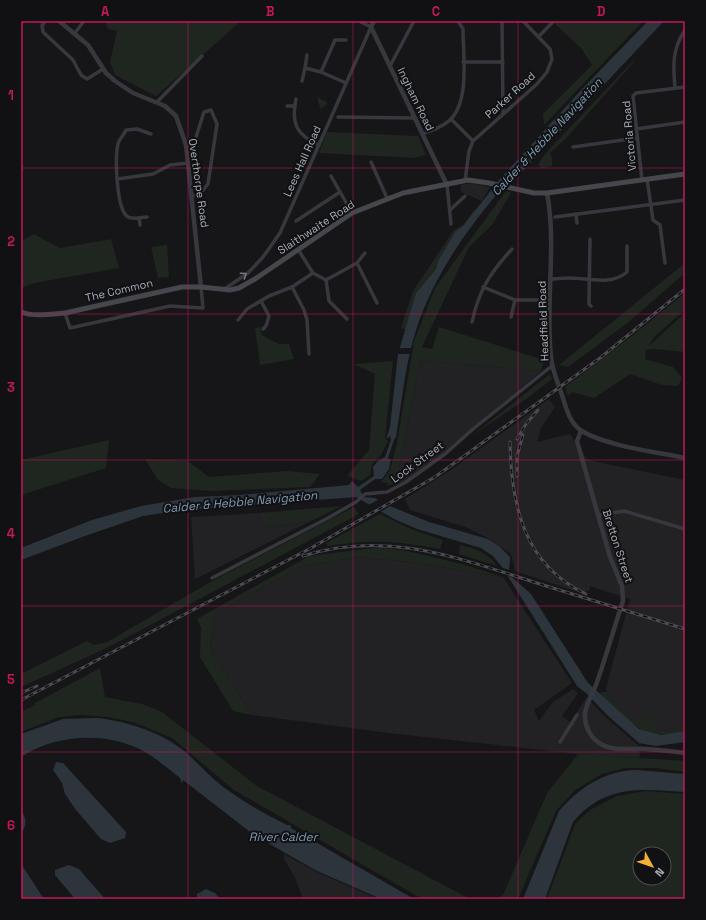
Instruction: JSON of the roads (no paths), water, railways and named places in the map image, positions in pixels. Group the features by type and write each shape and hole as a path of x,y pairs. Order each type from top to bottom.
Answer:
{"main road":[{"name":"Slaithwaite Road","path":"222,290 239,288 256,279 352,213 387,198 465,181 489,183 534,193 547,193 685,174"},
{"name":"The Common","path":"21,312 26,314 45,315 65,313 182,287 201,287 222,290"}],"street":[{"path":"45,21 42,26 43,32 73,60 81,75 87,79 103,69"},
{"name":"Overthorpe Road","path":"60,21 88,45 103,69 115,82 133,93 165,106 176,116 186,145 201,287"},
{"path":"75,33 84,21"},
{"path":"359,21 371,27"},
{"name":"Ingham Road","path":"369,21 447,185"},
{"name":"Lees Hall Road","path":"222,290 248,273 263,257 280,233 374,21"},
{"path":"390,66 414,21"},
{"path":"423,134 444,125 458,110 462,101 462,29 458,21"},
{"path":"502,21 503,113"},
{"name":"Parker Road","path":"473,141 536,84 547,72 552,59 550,49 523,21"},
{"path":"539,36 552,22"},
{"path":"675,88 672,63 674,50 685,30"},
{"path":"321,72 335,40 346,40"},
{"path":"302,81 307,55"},
{"path":"157,102 202,56"},
{"path":"463,62 503,62"},
{"path":"305,68 321,72 346,83"},
{"name":"Victoria Road","path":"665,263 660,225 653,220 645,180 637,138 633,96 636,93 685,87"},
{"path":"296,99 295,122 299,131 306,139 319,145"},
{"path":"287,106 295,106"},
{"path":"186,145 195,140 204,112 211,110 217,124 208,184 200,194 192,196"},
{"path":"338,117 415,118"},
{"path":"451,119 473,141 469,151 465,181"},
{"path":"636,129 685,122"},
{"path":"147,217 132,218 125,214 117,179 118,143 126,130 137,129 151,134"},
{"path":"573,147 637,138"},
{"path":"371,162 387,198"},
{"path":"117,179 153,174 170,165 188,164"},
{"path":"330,176 352,213"},
{"path":"447,185 452,224"},
{"path":"296,221 340,192"},
{"name":"Headfield Road","path":"547,193 549,205 550,300 553,365 568,414 581,431 599,440 685,458"},
{"path":"450,210 465,196"},
{"path":"555,217 685,200"},
{"path":"576,214 577,223"},
{"path":"139,218 140,225"},
{"path":"590,239 589,304 591,306"},
{"path":"550,280 569,278 590,280 613,279 622,276 627,272 627,246"},
{"path":"472,322 482,287 498,263 512,248"},
{"path":"299,250 313,273 326,280"},
{"path":"326,280 357,263 365,253"},
{"path":"357,263 377,303"},
{"path":"238,320 247,309 274,293 292,287 313,273"},
{"path":"326,280 329,301 347,319"},
{"path":"65,313 70,328 170,306 203,308 201,287"},
{"path":"292,287 304,310 307,320 309,354"},
{"path":"482,287 515,300 550,300"},
{"path":"511,317 515,300"},
{"path":"262,301 269,316 266,326 263,329"},
{"name":"Lock Street","path":"212,578 328,518 356,502 365,494 386,492 406,482 445,454 479,424 553,365"},
{"name":"Bretton Street","path":"581,431 577,441 610,557 622,586 623,601 596,686 588,700 585,714 587,726 591,735 600,744 618,749 685,752"},
{"path":"598,515 624,511 685,529"},
{"path":"560,742 577,715"}],"water":[{"name":"Calder & Hebble Navigation","path":"648,21 664,21 517,177 508,181 480,215 454,251 433,289 412,343 406,370 396,437 388,458 391,460 389,469 382,479 375,479 360,490 364,497 375,498 390,506 429,522 488,539 499,546 510,557 509,571 513,578 531,594 588,683 639,729 661,735 685,731 685,742 656,746 639,743 577,686 502,567 493,556 481,548 417,529 394,519 356,497 184,510 143,516 21,560 21,548 92,520 141,506 195,497 240,495 349,485 352,481 358,487 374,476 373,467 378,461 385,457 391,440 390,436 386,439 390,427 398,354 416,293 436,269 438,261 455,232 463,226 500,179 582,89"},
{"name":"River Calder","path":"98,718 124,723 150,731 162,737 185,752 225,788 257,809 287,825 291,825 291,828 414,899 381,899 315,870 254,835 183,780 182,784 180,778 159,761 130,745 99,738 82,738 50,744 35,749 21,757 21,734 63,719"},
{"path":"56,762 63,763 126,832 125,838 110,843 101,839 76,810 65,794 62,783 53,770"},
{"path":"636,770 685,774 685,792 639,790 611,795 598,801 585,810 573,822 545,899 523,899 559,811 575,795 593,782 613,774"},
{"path":"21,811 26,822 21,833"},
{"path":"21,864 44,899 21,899"},
{"path":"69,865 79,869 105,899 75,899 55,875 55,870"},
{"path":"206,889 215,893 220,899 197,899 197,894"}],"railway":[{"path":"21,700 311,548 435,477 600,358 685,289"},
{"path":"517,439 526,424 538,410"},
{"path":"517,476 517,456 523,435"},
{"path":"510,442 514,488 518,510 525,531 535,550 548,567 565,582 586,594"},
{"path":"303,556 334,548 364,545 394,546 423,550 481,565 685,629"},
{"path":"21,693 37,686"}]}
